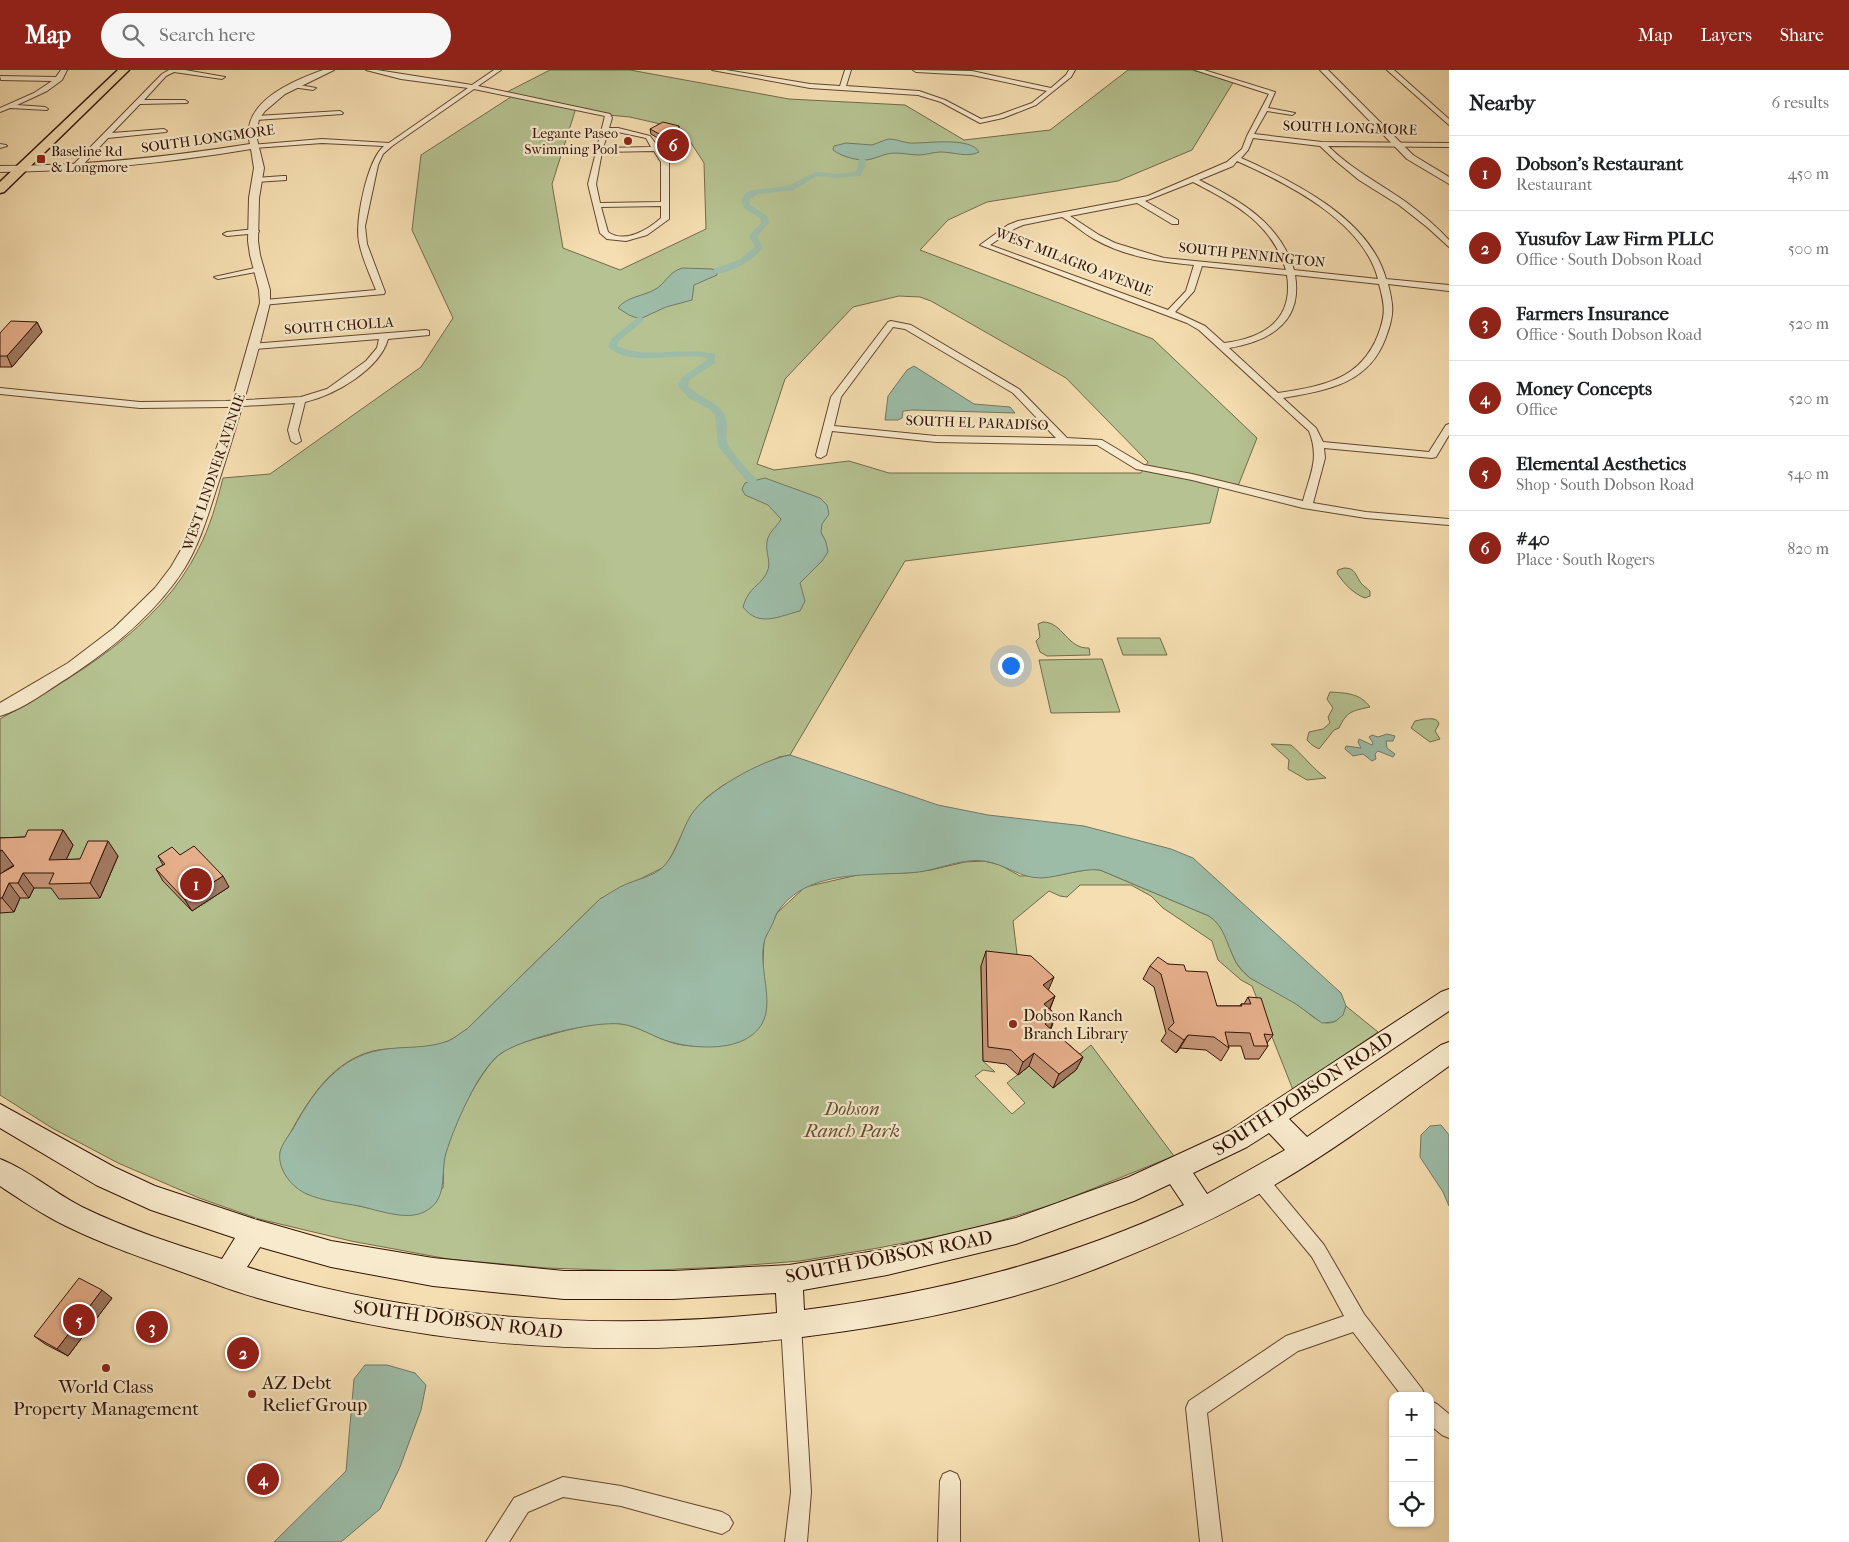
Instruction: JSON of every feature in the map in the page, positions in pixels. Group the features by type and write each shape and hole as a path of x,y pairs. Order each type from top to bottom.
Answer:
{"main road":[{"path":"2,171 112,70"},
{"path":"0,189 124,70"},
{"name":"SOUTH DOBSON ROAD","path":"0,1115 105,1176 151,1197 254,1232 330,1254 433,1272 564,1285 642,1286 716,1284 789,1279 887,1262 1016,1231 1134,1188 1176,1170 1238,1139 1449,999"},
{"name":"SOUTH DOBSON ROAD","path":"0,1171 71,1215 170,1256 294,1295 418,1318 533,1333 656,1335 714,1333 879,1313 944,1301 1019,1281 1141,1238 1203,1210 1305,1153 1449,1053"},
{"path":"1271,1118 1305,1153"},
{"path":"1176,1170 1203,1210"},
{"path":"227,1275 254,1232"},
{"path":"789,1279 791,1325"}],"street":[{"path":"0,78 18,70"},
{"path":"0,110 52,86 60,79 64,70"},
{"path":"75,168 164,76 173,70 222,77"},
{"path":"256,118 276,97 294,86 330,70"},
{"path":"369,70 405,78 472,87 608,115 609,118 592,184 604,233 608,238 617,240 630,238 659,226 665,219 665,162 648,137 618,130 606,130"},
{"path":"265,303 381,292 363,244 361,226 374,165 380,153 498,70"},
{"path":"716,70 801,84 912,92 938,99 980,121 1001,117 1034,104 1069,76 1072,70"},
{"path":"842,88 848,70"},
{"path":"916,70 972,73 1053,90"},
{"path":"1198,70 1273,93 1250,136 1245,150 1237,159 1272,174 1325,207 1361,241 1374,258 1385,282 1389,312 1382,339 1370,359 1355,375 1330,387 1276,396"},
{"path":"1324,70 1397,145 1418,162 1448,180"},
{"path":"1390,70 1449,123"},
{"path":"992,77 1000,71"},
{"path":"394,84 412,74"},
{"path":"0,78 60,79"},
{"path":"294,86 313,88"},
{"path":"938,99 949,96"},
{"path":"138,102 185,102"},
{"path":"8,106 45,109"},
{"path":"1265,109 1292,113"},
{"path":"256,118 340,113"},
{"name":"WEST LINDNER AVENUE","path":"0,710 66,670 104,643 138,614 170,578 184,558 197,528 239,403 265,303 265,287 255,254 254,199 259,166 252,130 256,118"},
{"path":"104,136 164,131"},
{"name":"SOUTH LONGMORE","path":"1250,136 1322,144 1449,145"},
{"name":"SOUTH LONGMORE","path":"2,171 154,162 254,146 338,140 390,145"},
{"path":"1322,144 1354,172 1423,219 1449,245"},
{"path":"600,150 656,150"},
{"name":"WEST MILAGRO AVENUE","path":"1237,159 1194,180 1139,201 1035,219 1012,227 984,245 1169,312 1202,328 1313,430 1319,445"},
{"path":"256,180 283,178"},
{"path":"1194,180 1251,213 1272,233 1286,254 1292,272 1293,292 1287,312 1274,329 1253,340 1222,346"},
{"path":"1139,201 1175,222"},
{"path":"597,205 665,204"},
{"name":"SOUTH PENNINGTON","path":"1063,215 1094,236 1128,252 1164,260 1449,288"},
{"path":"227,234 254,231"},
{"path":"1169,312 1188,296 1196,280 1198,263"},
{"path":"218,277 259,269"},
{"name":"SOUTH EL PARADISO","path":"821,455 836,397 891,324 908,327 1016,391 1064,441"},
{"name":"SOUTH CHOLLA","path":"255,346 426,333"},
{"path":"0,391 140,405 301,400 320,396 330,391 369,363 381,348 384,337"},
{"path":"296,441 293,430 301,400"},
{"path":"1307,505 1320,458 1319,445 1432,455 1449,427"},
{"name":"SOUTH EL PARADISO","path":"828,428 936,439 1098,442 1126,461 1200,483 1214,484 1307,505 1366,515 1421,518 1449,522"},
{"path":"1259,1180 1318,1251 1357,1321 1412,1392"},
{"path":"1210,1542 1196,1408 1293,1343 1357,1321"},
{"path":"791,1325 801,1492 796,1542"},
{"path":"1434,1415 1449,1428"},
{"path":"949,1542 950,1481"},
{"path":"497,1542 521,1504 563,1487 621,1496 722,1523"}],"green space":[{"name":"Dobson Ranch Park","path":"550,70 630,70 789,99 905,105 964,140 1050,130 1128,70 1192,70 1234,81 1192,150 1118,181 987,202 948,220 920,250 1153,339 1257,438 1238,486 1220,483 1210,523 905,561 790,755 779,757 743,775 722,786 706,798 691,815 672,855 664,867 600,899 460,1034 448,1041 431,1046 373,1051 356,1057 341,1066 328,1078 306,1106 280,1152 307,1194 386,1212 443,1188 444,1158 447,1147 458,1118 474,1088 491,1063 499,1055 520,1044 583,1026 616,1023 635,1027 677,1044 698,1046 726,1045 763,964 764,939 777,913 805,887 862,874 905,873 931,870 965,862 984,861 1000,865 1020,876 1059,875 1091,869 1100,870 1215,920 1225,936 1236,963 1250,978 1294,1002 1322,1022 1332,1023 1337,1020 1342,1015 1346,1006 1378,1032 1293,1090 1252,986 1241,980 1218,960 1212,941 1163,908 1151,896 1131,885 1080,885 1067,897 1049,891 1013,921 1019,970 981,966 983,1061 995,1072 983,1070 975,1076 1012,1114 1025,1103 1007,1083 1029,1066 1053,1087 1071,1052 1080,1054 1091,1045 1174,1156 1057,1203 974,1229 800,1261 724,1267 633,1271 546,1268 448,1259 351,1241 259,1219 199,1198 118,1163 52,1128 0,1095 0,719 56,686 112,648 138,627 161,604 182,578 198,550 213,514 223,478 270,474 421,367 453,318 412,230 421,155 514,95 505,93","holes":["576,108 608,115 630,117 682,129 704,163 706,229 620,270 563,248 552,184","899,296 920,297 931,301 1066,378 1148,462 1141,473 889,473 849,461 774,470 757,464 785,379 853,307"]},
{"path":"1344,568 1355,572 1362,584 1370,591 1370,596 1365,598 1346,585 1337,573 1338,570"},
{"path":"1043,622 1056,626 1075,644 1089,648 1090,655 1047,656 1040,652 1036,641 1040,637 1038,624"},
{"path":"1117,638 1160,638 1167,655 1123,655"},
{"path":"1102,659 1120,712 1051,713 1039,660"},
{"path":"1330,692 1347,693 1357,696 1370,707 1354,711 1348,715 1339,728 1334,730 1319,749 1307,740 1309,732 1323,729 1330,723 1328,717 1333,708 1327,699"},
{"path":"1424,719 1437,720 1439,724 1435,731 1440,739 1430,742 1411,728 1415,721"},
{"path":"1271,744 1291,745 1326,778 1307,780 1288,769 1289,760"}],"shaded area":[{"path":"888,139 912,143 968,144 975,147 979,152 966,155 941,152 919,155 895,153 862,160 847,157 833,150 834,146 846,143 872,145"},
{"path":"682,268 712,269 717,271 717,275 694,285 692,300 666,307 640,319 618,308 625,301 658,288 673,273"},
{"path":"914,366 974,404 1010,407 1015,413 912,410 903,411 902,418 898,420 885,420 888,396 907,370"},
{"path":"765,478 820,498 827,505 829,514 822,524 821,532 828,552 822,561 800,583 805,601 800,611 770,619 756,617 743,607 748,595 767,572 769,565 768,538 781,519 768,505 745,495 742,489 745,483"},
{"path":"1387,734 1395,736 1393,741 1386,741 1387,748 1395,754 1393,757 1378,751 1375,754 1376,759 1372,761 1363,754 1353,756 1345,749 1346,746 1361,748 1358,742 1359,739 1372,745 1373,743 1369,737"},
{"path":"790,755 938,805 988,815 1084,826 1171,849 1193,858 1341,993 1346,1006 1343,1015 1333,1022 1322,1023 1296,1004 1250,978 1238,965 1219,925 1209,916 1100,870 1085,870 1041,878 1026,876 999,865 976,860 960,862 927,871 842,877 823,881 805,888 790,898 777,914 764,943 763,956 767,996 763,1021 756,1031 744,1040 718,1047 688,1046 665,1040 627,1025 609,1024 559,1032 511,1048 500,1054 492,1062 475,1086 461,1114 446,1153 440,1194 432,1207 424,1212 401,1215 333,1202 301,1191 291,1183 281,1165 281,1149 307,1105 335,1072 346,1063 372,1052 445,1042 467,1029 600,899 620,887 660,870 672,854 691,815 709,796 722,786 751,770 778,758"},
{"path":"1441,1125 1449,1135 1449,1206 1443,1192 1420,1157 1421,1135 1430,1126"},
{"path":"365,1365 387,1365 415,1373 426,1385 421,1410 400,1467 380,1509 341,1542 274,1542 346,1471 354,1379"}],"building":[{"path":"663,122 679,126 678,134 683,141 666,143 661,135 650,129"},
{"path":"11,321 37,322 7,356 0,356 0,333"},
{"path":"28,830 63,830 49,860 80,859 88,841 108,841 90,883 49,884 54,873 23,873 18,883 9,883 2,898 0,898 0,874 14,866 2,850 0,851 0,838 25,837"},
{"path":"194,846 223,876 185,900 156,869 165,864 158,856 172,847 180,855"},
{"name":"Dobson Ranch Branch Library","path":"986,951 1031,956 1054,977 1043,985 1055,996 1044,1004 1056,1015 1045,1024 1083,1057 1059,1074 1034,1053 1023,1062 1011,1050 988,1047"},
{"path":"1158,957 1168,964 1184,965 1186,971 1207,972 1217,1006 1242,1006 1241,1004 1251,1004 1248,997 1261,998 1273,1035 1264,1034 1268,1046 1254,1046 1250,1033 1225,1032 1229,1048 1214,1037 1188,1035 1184,1040 1168,1029 1174,1023 1161,974 1150,966"},
{"path":"79,1278 102,1290 57,1349 34,1336"}],"waterway":[{"path":"717,271 742,262 759,248 753,236 765,223 764,217 747,206 745,200 749,195 756,192 790,188 816,174 837,176 857,174 862,166 862,160"},
{"path":"640,319 615,340 612,347 635,355 688,353 712,356 712,361 685,379 683,386 692,396 713,407 720,415 723,446 752,481"}],"place":[{"name":"Legante Paseo Swimming Pool","path":"628,141"},
{"name":"#40","path":"673,145"},
{"name":"Baseline Rd & Longmore","path":"41,159"},
{"name":"Dobson's Restaurant","path":"196,884"},
{"name":"Dobson Ranch Branch Library","path":"1013,1024"},
{"name":"Elemental Aesthetics","path":"79,1320"},
{"name":"Farmers Insurance","path":"152,1327"},
{"name":"Yusufov Law Firm PLLC","path":"243,1353"},
{"name":"World Class Property Management","path":"106,1368"},
{"name":"AZ Debt Relief Group","path":"252,1394"},
{"name":"Money Concepts","path":"263,1479"}]}
